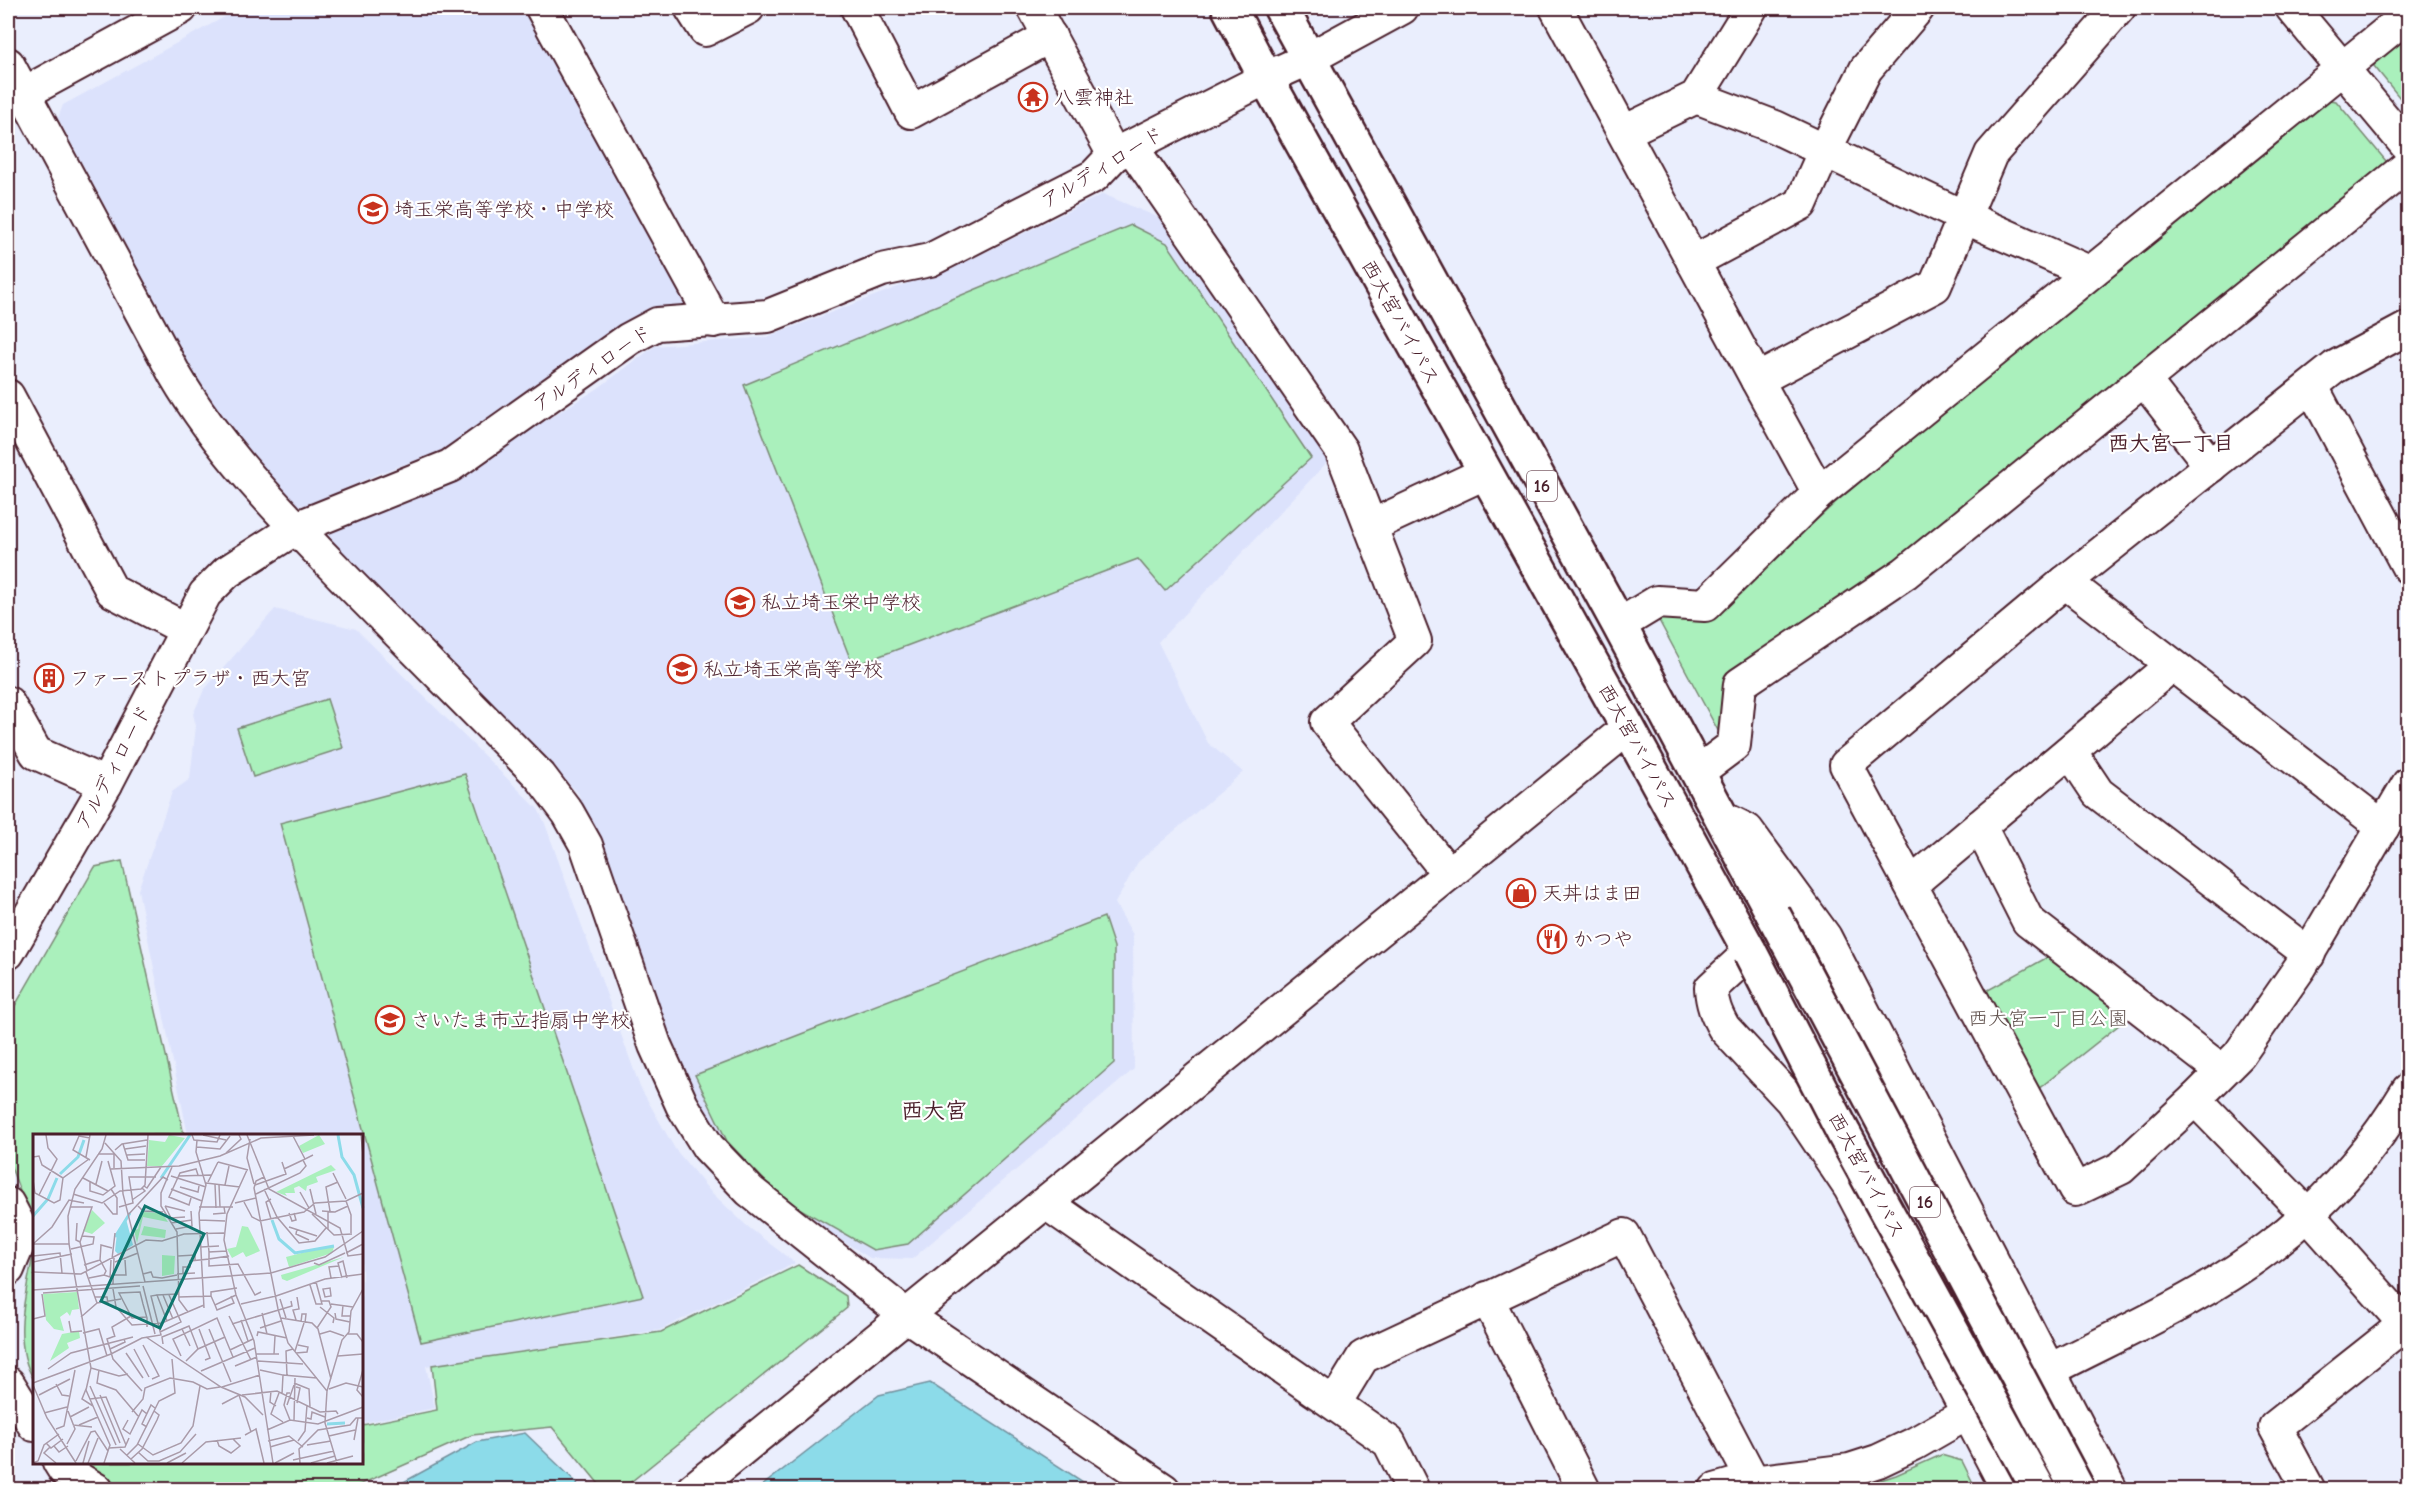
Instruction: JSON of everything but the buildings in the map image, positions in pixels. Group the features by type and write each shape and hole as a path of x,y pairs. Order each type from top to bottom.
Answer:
{"highway":[{"name":"西大宮バイパス","path":"1229,8 1628,728 1750,952 1844,1134 2039,1490"},
{"name":"西大宮バイパス","path":"1281,8 1619,625 2078,1490"}],"street":[{"path":"16,98 181,8"},
{"path":"542,8 714,321"},
{"path":"691,8 705,30 748,8"},
{"path":"857,8 911,112 1050,36"},
{"path":"1034,8 1122,151 1341,450 1415,641 1327,722 1449,874"},
{"name":"アルディロード","path":"8,953 106,784 185,628 205,594 226,572 296,528 450,466 629,339 657,324 768,316 882,270 930,260 1094,176 1122,151 1308,59 1402,8"},
{"path":"1556,8 1819,493"},
{"path":"1624,132 1696,98 1751,8"},
{"path":"1693,262 1801,204 1825,150 1866,69 1918,8"},
{"path":"1757,380 1935,286 1991,154 2119,8"},
{"path":"2292,8 2409,147"},
{"path":"1619,625 1657,602 1705,605 1819,493 2409,15"},
{"path":"8,64 16,98 196,411 214,435 296,528 540,776 568,813 586,845 655,1045 682,1105 708,1147 750,1191 907,1316 1164,1490"},
{"path":"1696,98 1775,127 1964,217 2089,272"},
{"path":"1698,772 1734,745 1740,684 1905,573 2409,166"},
{"path":"2409,328 2335,368 2065,582 1846,765 2075,1190 2121,1168 2239,1055 2309,954 2409,784"},
{"path":"2144,380 2211,466"},
{"path":"2312,387 2409,567"},
{"path":"8,396 112,591 185,628"},
{"path":"1371,526 1485,473"},
{"path":"2065,582 2383,827"},
{"path":"1911,884 2172,666"},
{"path":"8,703 36,753 106,784"},
{"path":"692,1490 1628,728"},
{"path":"2070,751 2098,793 2309,954"},
{"path":"1721,817 1747,830 1825,937 2111,1490"},
{"path":"1980,826 2028,921 2222,1071"},
{"path":"1750,952 1711,988 1712,1003 1717,1016 1724,1028 1791,1100 1850,1188 2008,1490"},
{"path":"2050,1370 2208,1288 2268,1248 2308,1215 2354,1168 2391,1119 2409,1090"},
{"path":"2195,1099 2308,1215 2407,1328 2275,1427 2309,1490"},
{"path":"1874,1234 1955,1189"},
{"path":"1046,1203 1389,1442 1413,1490"},
{"path":"8,1204 22,1233 8,1269"},
{"path":"1335,1403 1363,1357 1624,1235 1754,1481"},
{"path":"1487,1299 1584,1490"},
{"path":"8,1383 33,1423"},
{"path":"1715,1490 1754,1481 1850,1470 1878,1461 1914,1444 1968,1413"},
{"path":"60,1464 64,1470 97,1490"}],"shaded area":[{"name":"埼玉栄高等学校・中学校","path":"241,8 531,8 689,300 686,308 446,450 379,473 309,506 294,505 237,437 197,380 58,118 63,105"},
{"path":"1103,194 1169,222 1331,458 1158,642 1208,743 1243,772 1138,862 1115,903 1133,935 1134,1069 912,1259 870,1258 781,1203 725,1146 679,1077 578,793 329,542 330,522 455,476 597,389 655,346 767,337 976,257"},
{"name":"さいたま市立指扇中学校","path":"275,609 356,629 538,809 640,1087 675,1149 709,1190 747,1226 795,1263 660,1330 426,1366 435,1408 363,1423 363,1134 188,1134 138,890 172,792 190,779 196,726 193,714 204,690"}],"green space":[{"path":"2408,27 2408,108 2374,66 2379,50"},
{"path":"2321,99 2336,101 2386,161 2384,174 1892,571 1731,677 1722,738 1655,613 1707,621 1836,502"},
{"path":"1131,225 1167,243 1311,458 1165,591 1138,559 853,666 744,385"},
{"path":"327,699 343,748 253,777 237,728"},
{"path":"465,774 643,1296 421,1342 280,823"},
{"path":"122,861 184,1134 33,1134 33,1226 8,1159 8,1018 95,867"},
{"path":"1104,917 1114,947 1114,1063 908,1244 873,1250 781,1198 727,1141 695,1075"},
{"name":"西大宮一丁目公園","path":"2048,957 2129,1017 2033,1093 1979,995"},
{"path":"33,1256 33,1378 23,1349 24,1300"},
{"path":"798,1265 846,1296 847,1308 622,1489 603,1489 552,1427 472,1435 350,1489 119,1489 86,1464 363,1464 363,1425 437,1410 432,1365 661,1332"},
{"path":"1941,1455 1962,1461 1976,1489 1854,1489 1896,1475"}],"water":[{"path":"930,1383 1094,1489 758,1489 879,1395"},
{"path":"525,1433 577,1483 578,1489 391,1489 477,1442"}],"place":[{"name":"八雲神社","path":"1033,97"},
{"name":"埼玉栄高等学校・中学校","path":"373,209"},
{"name":"私立埼玉栄中学校","path":"740,602"},
{"name":"私立埼玉栄高等学校","path":"682,669"},
{"name":"ファーストプラザ・西大宮","path":"49,678"},
{"name":"天丼はま田","path":"1521,893"},
{"name":"かつや","path":"1552,939"},
{"name":"さいたま市立指扇中学校","path":"390,1020"}],"district":[{"name":"西大宮一丁目","path":"2171,443"},
{"name":"西大宮","path":"934,1110"}]}
